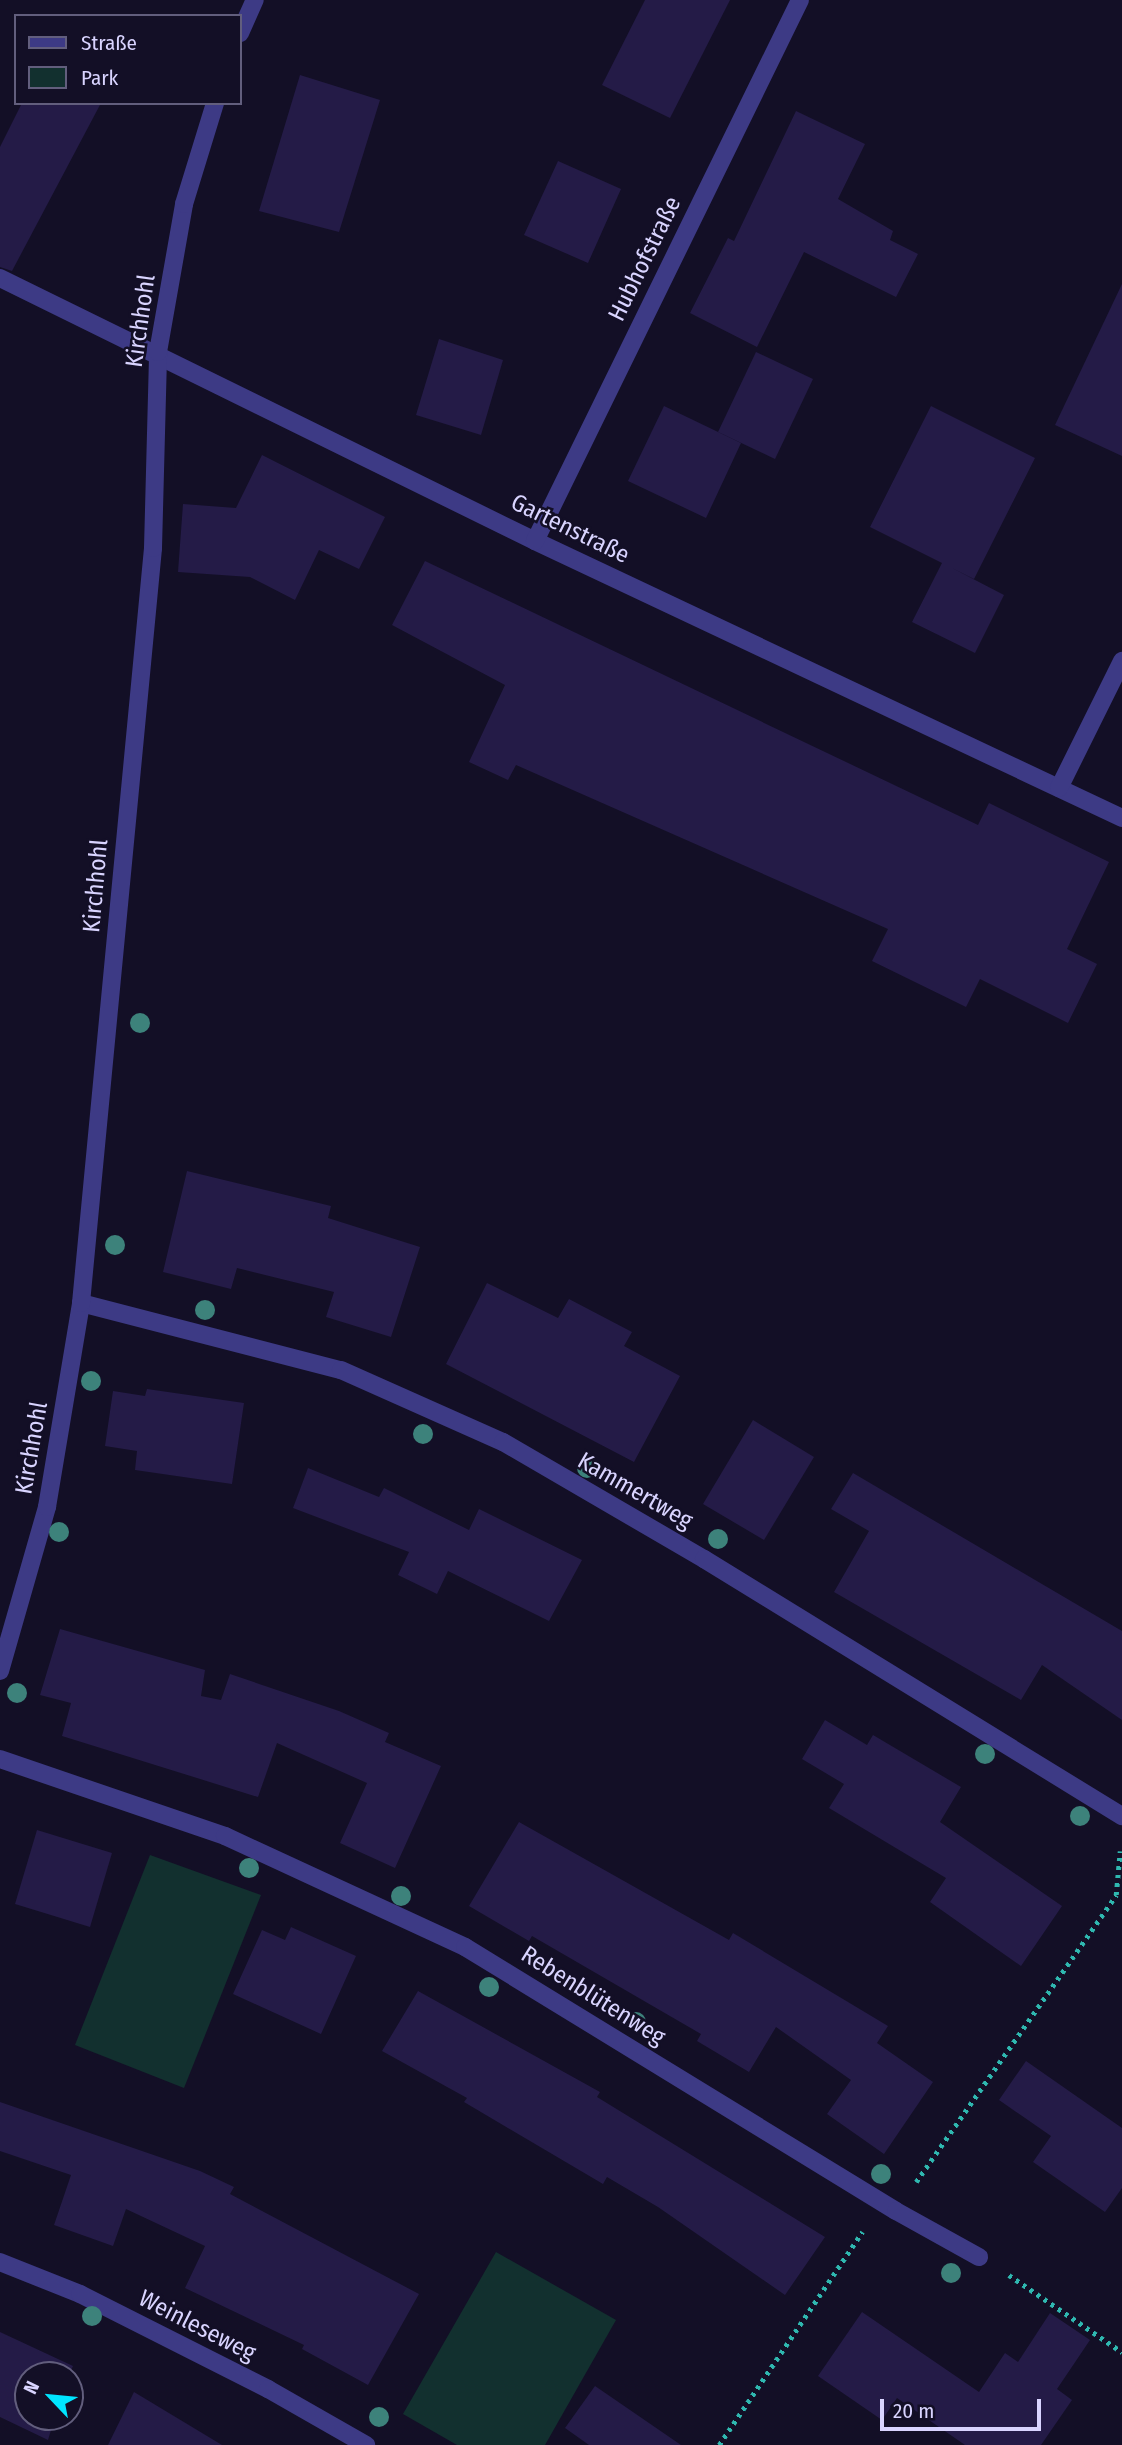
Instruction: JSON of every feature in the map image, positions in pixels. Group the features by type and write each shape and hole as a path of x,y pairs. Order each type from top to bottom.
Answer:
{"street":[{"path":"242,29 255,0"},
{"name":"Hubhofstraße","path":"535,541 800,0"},
{"name":"Kirchhohl","path":"0,1671 47,1507 81,1303 153,548 158,352 184,204 214,105"},
{"name":"Gartenstraße","path":"0,278 158,352 535,541 1122,818"},
{"path":"1059,788 1122,661"},
{"name":"Kammertweg","path":"81,1303 341,1370 503,1442 704,1559 1122,1816"},
{"name":"Rebenblütenweg","path":"0,1759 225,1836 464,1947 889,2207 979,2257"},
{"name":"Weinleseweg","path":"0,2262 80,2294 268,2389 366,2445"}],"path":[{"path":"719,2445 1116,1895 1120,1844"},
{"path":"979,2257 1062,2307 1122,2352"}],"green space":[{"path":"150,1855 261,1895 184,2088 75,2045"},
{"path":"496,2252 616,2320 545,2445 457,2445 403,2414"}],"building":[{"path":"645,0 730,0 670,118 602,85"},
{"path":"300,75 380,100 339,232 259,211"},
{"path":"21,105 100,105 12,271 0,267 0,147"},
{"path":"796,111 865,144 838,199 893,231 890,240 918,254 896,297 804,252 757,347 690,313 728,238 734,241"},
{"path":"558,161 621,189 588,263 524,235"},
{"path":"1122,284 1122,456 1055,425"},
{"path":"439,339 503,360 481,435 416,415"},
{"path":"756,352 813,379 775,459 718,432"},
{"path":"664,406 741,443 706,518 628,481"},
{"path":"931,406 1035,458 974,579 952,568 1004,595 975,653 912,622 942,563 870,527"},
{"path":"262,455 385,517 359,569 319,550 295,600 250,577 178,572 183,504 236,508"},
{"path":"425,561 978,825 989,803 1109,862 1067,949 1097,964 1068,1023 980,979 966,1007 872,961 888,929 516,765 508,780 469,762 505,685 392,625"},
{"path":"187,1171 331,1206 328,1218 420,1247 391,1337 326,1317 334,1292 237,1268 231,1289 163,1272"},
{"path":"487,1283 558,1318 569,1299 632,1332 624,1346 680,1376 634,1462 446,1364"},
{"path":"147,1389 244,1403 232,1484 135,1470 137,1451 105,1446 113,1391 145,1396"},
{"path":"753,1420 814,1457 764,1540 703,1504"},
{"path":"308,1468 379,1497 384,1488 469,1530 479,1509 582,1560 549,1621 448,1571 437,1594 398,1575 409,1552 293,1508"},
{"path":"853,1473 1122,1631 1122,1720 1042,1665 1021,1700 834,1592 869,1531 831,1509"},
{"path":"60,1629 205,1670 201,1696 221,1700 230,1674 339,1711 389,1733 385,1742 441,1766 395,1868 340,1843 367,1783 277,1743 258,1797 62,1736 71,1703 40,1695"},
{"path":"825,1720 867,1745 873,1735 961,1787 940,1822 1062,1906 1021,1966 930,1902 946,1878 829,1808 844,1784 802,1759"},
{"path":"519,1822 729,1940 733,1933 888,2026 877,2043 933,2082 884,2154 827,2114 851,2080 776,2027 749,2072 697,2041 701,2034 532,1936 529,1941 469,1906"},
{"path":"37,1830 112,1853 90,1927 15,1904"},
{"path":"291,1927 356,1956 321,2034 233,1994 262,1930 285,1940"},
{"path":"418,1991 600,2092 597,2097 825,2237 785,2295 658,2207 607,2177 603,2184 464,2102 467,2098 382,2051"},
{"path":"1026,2061 1122,2128 1122,2188 1105,2212 1033,2162 1051,2136 999,2100"},
{"path":"0,2102 200,2171 234,2187 230,2194 419,2294 368,2385 302,2349 304,2345 185,2288 205,2246 126,2209 113,2246 54,2225 71,2175 0,2151"},
{"path":"862,2312 979,2392 1005,2353 1018,2362 1050,2313 1090,2340 1057,2389 1072,2400 1041,2445 965,2445 897,2398 882,2420 818,2376"},
{"path":"0,2332 62,2361 14,2361 14,2424 0,2417"},
{"path":"595,2386 681,2445 589,2445 565,2428"},
{"path":"134,2392 222,2445 108,2445"},
{"path":"29,2431 51,2431 48,2440"}]}
